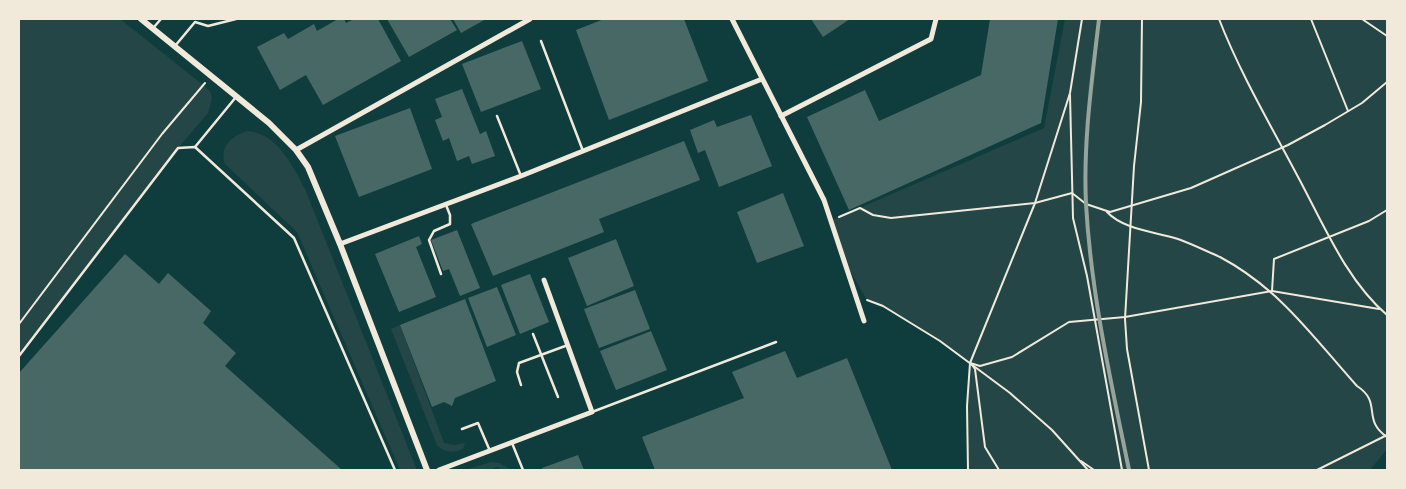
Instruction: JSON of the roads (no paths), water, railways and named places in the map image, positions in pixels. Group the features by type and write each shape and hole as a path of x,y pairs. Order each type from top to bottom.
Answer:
{"street":[{"path":"141,19 269,123 296,150 312,175 427,470"},
{"path":"296,150 530,19"},
{"path":"781,116 931,38 936,19"},
{"path":"734,20 832,220 864,321"},
{"path":"340,244 521,176 762,79"},
{"path":"439,470 592,412 544,280"}],"lane":[{"path":"153,28 161,19"},
{"path":"192,19 195,22 208,26 236,19"},
{"path":"175,47 195,22"},
{"path":"541,41 583,150"},
{"path":"195,147 237,96"},
{"path":"497,116 521,176"},
{"path":"19,356 178,148 195,147 294,238 395,470"},
{"path":"441,274 429,240 434,231 450,224 450,215 446,204"},
{"path":"533,334 558,397"},
{"path":"592,412 776,342"},
{"path":"521,385 516,372 519,363 568,346"},
{"path":"462,429 478,423 490,451"},
{"path":"512,443 523,470"}],"railway":[{"path":"1099,19 1087,134 1086,204 1097,305 1129,470"}]}
